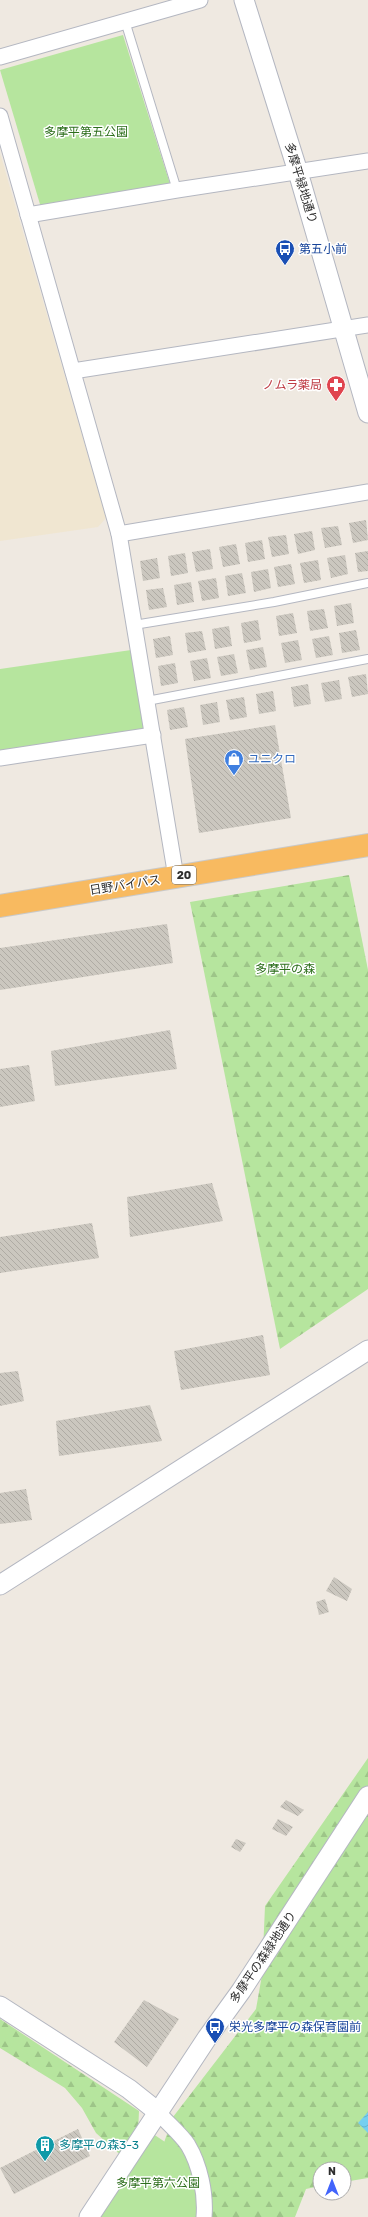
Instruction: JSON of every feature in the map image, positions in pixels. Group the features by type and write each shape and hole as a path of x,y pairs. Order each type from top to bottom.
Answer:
{"highway":[{"name":"日野バイパス","path":"0,906 368,844"}],"street":[{"path":"0,57 200,0"},
{"name":"多摩平緑地通り","path":"244,0 298,172 368,413"},
{"path":"0,116 119,534 176,877"},
{"path":"28,215 177,190 368,161"},
{"path":"73,371 368,325"},
{"path":"119,534 368,492"},
{"path":"0,758 152,735"},
{"path":"0,1585 368,1350"},
{"name":"多摩平の森緑地通り","path":"89,2217 207,2038 241,1991 368,1796"},
{"path":"0,2006 129,2089 158,2112 187,2144 198,2169 206,2202 204,2217"}],"lane":[{"path":"125,22 177,190"},
{"path":"134,625 274,602 368,583"},
{"path":"147,701 368,659"}],"shaded area":[{"path":"0,153 106,518 98,527 0,541"}],"green space":[{"name":"多摩平第五公園","path":"123,35 170,184 42,211 0,70"},
{"path":"138,649 153,735 0,758 0,669"},
{"name":"多摩平の森","path":"349,875 368,970 368,1289 280,1349 190,902"},
{"path":"368,1758 368,2178 352,2181 352,2161 312,2161 312,2188 306,2189 295,2217 104,2217 134,2167 96,2133 82,2108 65,2088 0,2048 0,2019 139,2111 138,2133 160,2154 173,2117 256,2009 262,1975 265,1906"},
{"name":"多摩平第六公園","path":"150,2132 180,2153 190,2166 195,2183 197,2201 195,2217 95,2217"}],"water":[{"path":"368,2112 368,2133 358,2123"}],"building":[{"path":"366,520 368,540 353,543 349,523"},
{"path":"338,526 342,545 325,548 321,528"},
{"path":"312,531 315,550 298,554 294,534"},
{"path":"286,535 289,554 272,557 268,537"},
{"path":"262,540 265,559 248,562 245,543"},
{"path":"236,544 240,564 223,567 219,547"},
{"path":"210,549 213,569 196,572 192,552"},
{"path":"368,551 368,571 358,572 355,553"},
{"path":"185,553 188,573 171,576 168,556"},
{"path":"345,555 348,574 331,578 327,558"},
{"path":"157,558 160,578 143,581 140,561"},
{"path":"318,560 321,580 304,583 300,563"},
{"path":"291,564 295,584 278,587 274,567"},
{"path":"268,569 271,588 254,592 251,572"},
{"path":"242,573 246,593 228,596 225,576"},
{"path":"216,578 219,598 202,601 198,581"},
{"path":"191,582 194,602 177,605 174,585"},
{"path":"163,588 167,607 149,610 146,590"},
{"path":"351,603 354,623 337,626 334,606"},
{"path":"324,609 328,628 310,631 307,611"},
{"path":"293,613 297,633 279,636 276,616"},
{"path":"258,620 261,640 244,643 241,623"},
{"path":"229,626 232,646 215,649 212,629"},
{"path":"356,630 360,650 342,653 339,633"},
{"path":"202,631 206,650 188,653 185,633"},
{"path":"170,636 173,655 156,658 153,639"},
{"path":"329,636 333,655 316,658 312,639"},
{"path":"298,640 302,660 285,663 281,643"},
{"path":"263,647 267,667 250,670 246,650"},
{"path":"234,654 238,673 221,676 217,657"},
{"path":"207,658 211,678 194,681 190,661"},
{"path":"175,663 178,683 161,686 158,666"},
{"path":"366,674 368,694 352,697 348,677"},
{"path":"339,680 342,699 325,702 321,683"},
{"path":"308,684 311,704 294,707 291,687"},
{"path":"273,691 276,711 259,714 256,694"},
{"path":"244,697 247,717 230,720 226,700"},
{"path":"217,702 220,722 203,725 200,705"},
{"path":"184,707 188,727 170,730 167,710"},
{"path":"275,725 291,818 199,833 185,739"},
{"path":"167,924 173,963 0,990 0,948"},
{"path":"170,1030 177,1069 55,1086 51,1051"},
{"path":"29,1065 35,1101 0,1107 0,1069"},
{"path":"212,1183 223,1221 130,1237 127,1197"},
{"path":"92,1223 99,1258 0,1273 0,1237"},
{"path":"263,1335 270,1375 181,1390 174,1351"},
{"path":"18,1371 24,1401 0,1406 0,1373"},
{"path":"150,1405 162,1441 59,1456 56,1421"},
{"path":"26,1489 32,1520 0,1524 0,1493"},
{"path":"334,1577 352,1589 347,1601 326,1591"},
{"path":"325,1599 329,1612 319,1615 316,1602"},
{"path":"286,1800 304,1810 298,1816 280,1807"},
{"path":"278,1819 293,1827 286,1836 272,1829"},
{"path":"236,1839 246,1843 240,1852 231,1847"},
{"path":"144,2000 179,2019 147,2067 114,2042"},
{"name":"多摩平の森3-3","path":"78,2129 90,2156 14,2194 0,2168"}],"place":[{"name":"第五小前","path":"285,266"},
{"name":"ノムラ薬局","path":"336,402"},
{"name":"ユニクロ","path":"234,776"},
{"name":"栄光多摩平の森保育園前","path":"215,2044"},
{"name":"多摩平の森3-3","path":"45,2162"}]}
